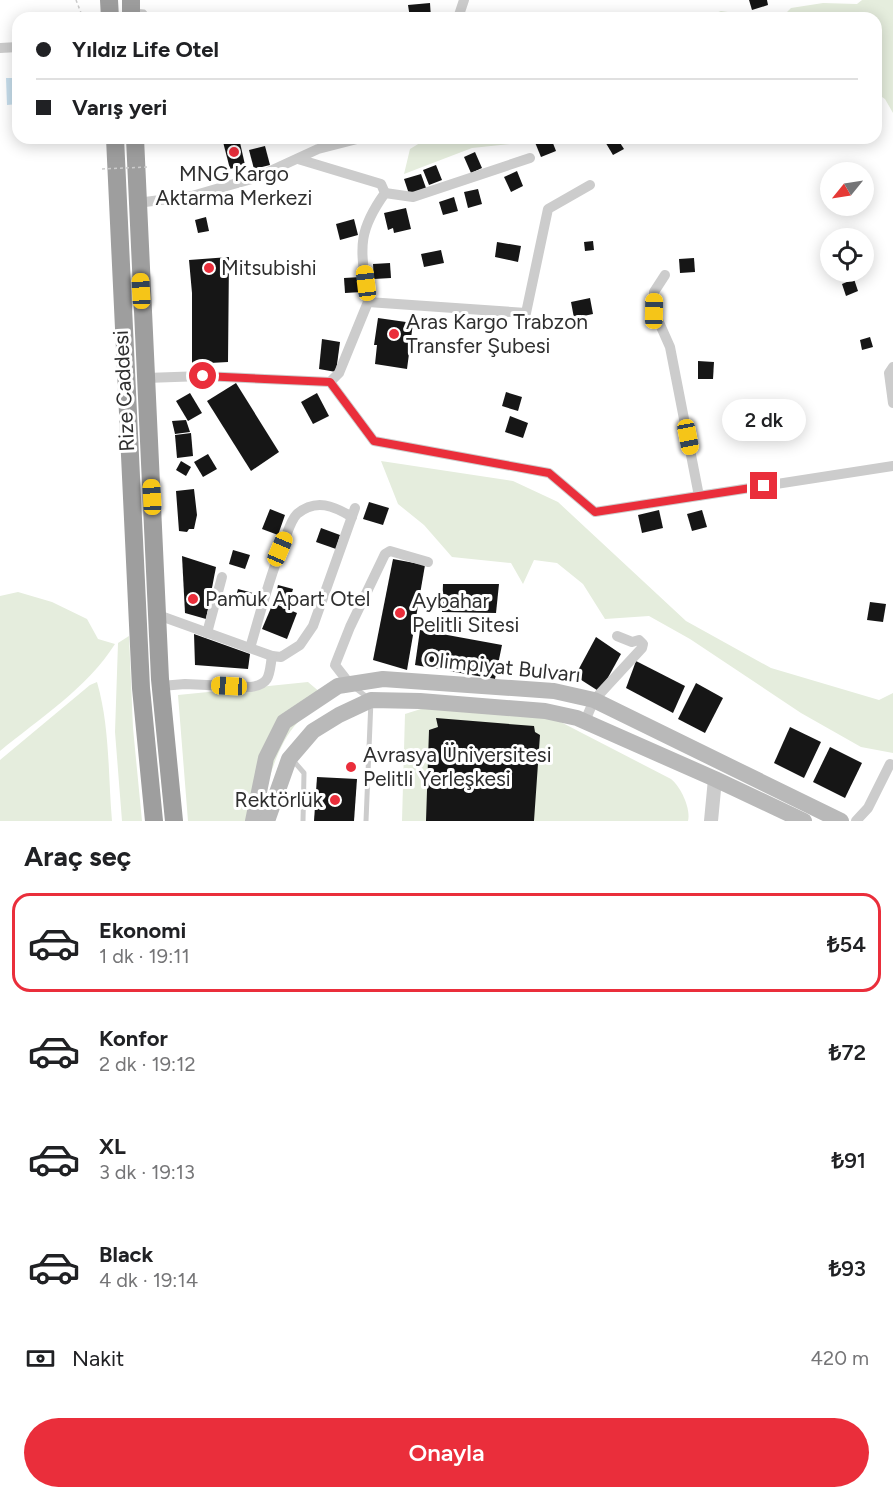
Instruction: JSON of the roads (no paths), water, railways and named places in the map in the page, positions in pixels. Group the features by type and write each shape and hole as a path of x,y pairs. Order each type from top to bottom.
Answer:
{"highway":[{"name":"Rize Caddesi","path":"115,144 141,688 154,821"},
{"name":"Rize Caddesi","path":"135,144 161,686 174,821"}],"main road":[{"name":"Olimpiyat Bulvarı","path":"253,821 266,758 284,722 315,699 338,686 383,678 554,691 594,700 841,821"},
{"name":"Olimpiyat Bulvarı","path":"267,821 290,757 313,731 339,715 371,700 420,701 545,711 585,722 804,821"}],"street":[{"path":"137,203 192,196 255,178 318,149 338,144"},
{"path":"385,193 413,197 530,158"},
{"path":"298,159 381,184 385,193"},
{"path":"368,302 526,313 548,209 590,185"},
{"path":"146,378 203,376 330,382 339,373 368,302 361,245 372,211 385,193"},
{"path":"665,275 654,292 654,311 670,347 699,496"},
{"path":"893,367 889,373 893,403"},
{"path":"330,382 374,441 549,473 595,512 893,466"},
{"path":"158,615 272,656 281,657 300,645 313,626 353,512 326,504 299,512 293,519 274,565 250,648"},
{"path":"349,684 335,665 350,627 385,554 390,551 428,562"},
{"path":"207,633 222,577"},
{"path":"585,722 594,700 642,648 643,644 639,640 633,642 617,636"},
{"path":"161,686 185,684 261,686 268,679 272,656"},
{"path":"856,821 868,808 890,764"},
{"path":"711,821 715,779"}],"lane":[{"path":"349,684 371,700 366,821"},
{"path":"290,757 304,773 303,821"}],"water":[{"path":"6,78 12,78 12,105 7,105"}],"place":[{"name":"MNG Kargo Aktarma Merkezi","path":"234,152"},
{"name":"Mitsubishi","path":"209,268"},
{"name":"Aras Kargo Trabzon Transfer Şubesi","path":"394,334"},
{"name":"Pamuk Apart Otel","path":"193,599"},
{"name":"Aybahar Pelitli Sitesi","path":"400,613"},
{"name":"Avrasya Üniversitesi Pelitli Yerleşkesi","path":"351,767"},
{"name":"Rektörlük","path":"335,800"}]}
